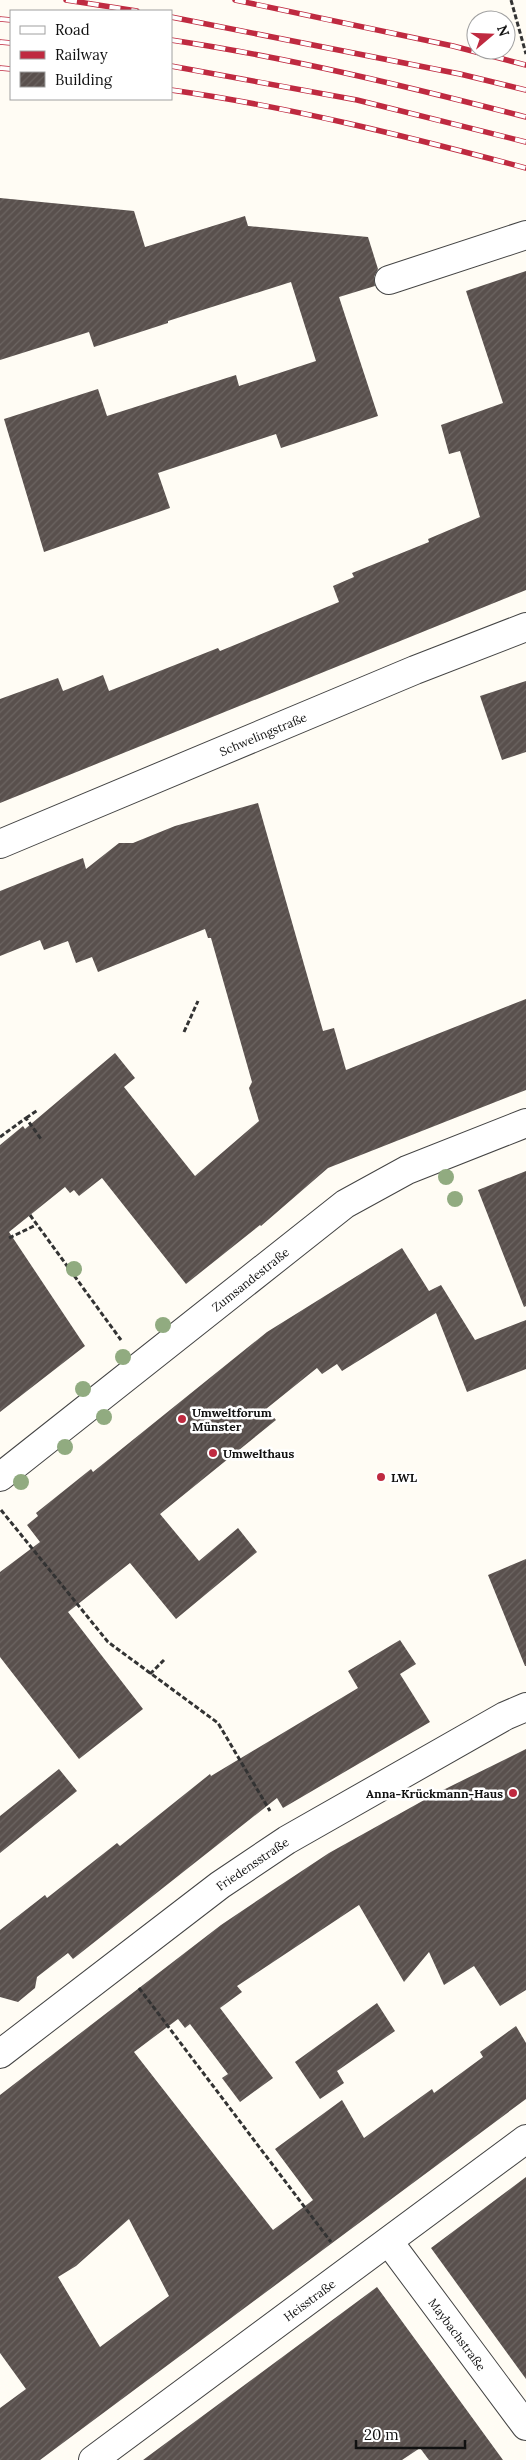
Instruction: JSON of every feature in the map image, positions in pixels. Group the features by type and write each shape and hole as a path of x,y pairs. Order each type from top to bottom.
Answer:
{"street":[{"path":"390,280 526,235"},
{"name":"Schwelingstraße","path":"0,844 415,670 526,627"},
{"name":"Zumsandestraße","path":"0,1477 345,1204 407,1170 526,1123"},
{"name":"Friedensstraße","path":"0,2054 119,1960 220,1884 287,1840 505,1716 526,1707"},
{"name":"Heisstraße","path":"92,2460 526,2139"},
{"name":"Maybachstraße","path":"389,2242 526,2426"}],"path":[{"path":"511,0 526,54"},
{"path":"184,1032 198,1001"},
{"path":"0,1137 38,1110"},
{"path":"26,1118 41,1139"},
{"path":"30,1216 140,1366"},
{"path":"9,1238 36,1225"},
{"path":"0,1509 108,1642 218,1723 287,1840"},
{"path":"150,1674 164,1660"},
{"path":"119,1960 351,2268"}],"building":[{"path":"0,198 134,211 145,247 245,216 248,226 368,237 378,269 374,277 375,286 339,297 378,416 281,448 276,434 158,473 170,508 44,552 4,419 98,389 107,416 236,375 239,386 316,361 291,282 168,321 168,323 94,347 89,332 0,360"},
{"path":"526,271 526,590 0,803 0,699 58,678 63,691 103,675 109,691 218,648 220,651 339,602 333,586 354,577 352,573 429,542 428,539 480,517 460,451 449,454 441,425 503,403 466,291"},
{"path":"526,681 526,752 502,760 480,696"},
{"path":"258,803 323,1031 334,1028 346,1070 526,999 526,1090 328,1168 261,1226 186,1284 102,1178 79,1196 74,1190 70,1193 65,1187 9,1232 85,1346 0,1412 0,1145 23,1126 25,1129 115,1053 135,1078 124,1087 195,1176 259,1121 249,1088 252,1082 211,938 208,938 205,929 98,972 92,957 76,963 68,941 44,950 40,940 0,956 0,891 83,858 86,869 119,843 133,843 175,826"},
{"path":"526,1171 526,1306 524,1307 478,1190"},
{"path":"402,1248 429,1291 441,1285 475,1340 526,1320 526,1369 467,1392 436,1313 342,1371 337,1364 322,1374 317,1368 266,1409 276,1420 160,1514 199,1561 238,1528 257,1552 176,1619 130,1563 68,1612 143,1709 79,1759 0,1657 0,1572 40,1542 27,1525 38,1516 36,1513 91,1469 93,1472 267,1332"},
{"path":"526,1559 526,1666 525,1666 488,1575"},
{"path":"400,1640 416,1664 400,1674 430,1722 283,1808 277,1798 73,1959 68,1953 37,1977 35,1988 18,2002 0,1997 0,1930 45,1895 47,1898 117,1843 120,1846 210,1774 211,1776 358,1688 348,1671"},
{"path":"526,1749 526,1990 500,2006 474,1966 444,1985 429,1952 404,1982 359,1905 237,1986 242,1992 220,2008 273,2078 240,2102 222,2078 228,2074 190,2024 185,2028 178,2019 134,2052 273,2230 313,2200 275,2149 342,2100 364,2138 432,2089 434,2093 483,2057 480,2052 516,2026 526,2043 526,2099 40,2460 0,2460 0,2408 26,2389 0,2353 0,2095 221,1925 329,1853 435,1794","holes":["129,2219 169,2296 100,2347 58,2277 76,2266"]},
{"path":"59,1769 77,1791 0,1853 0,1816"},
{"path":"377,2003 395,2031 337,2071 344,2083 320,2099 295,2062"},
{"path":"526,2177 526,2379 431,2248"},
{"path":"377,2287 503,2460 429,2460 420,2448 402,2460 143,2460"}],"railway":[{"path":"66,0 131,10"},
{"path":"235,0 453,46 526,65"},
{"path":"172,17 460,74 526,90"},
{"path":"0,19 10,20"},
{"path":"172,40 305,64 526,117"},
{"path":"0,42 10,43"},
{"path":"172,66 357,100 526,142"},
{"path":"0,68 10,69"},
{"path":"172,90 305,114 394,134 526,168"}],"place":[{"name":"Umweltforum Münster","path":"182,1419"},
{"name":"Umwelthaus","path":"213,1453"},
{"name":"LWL","path":"381,1477"},
{"name":"Anna-Krückmann-Haus","path":"513,1793"}]}
